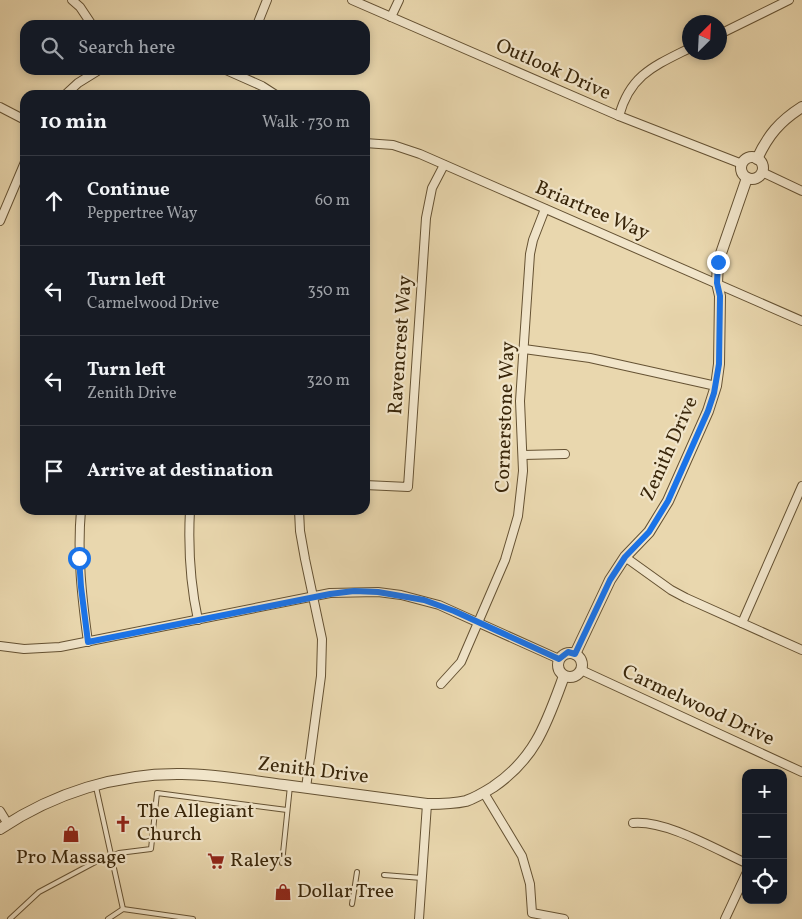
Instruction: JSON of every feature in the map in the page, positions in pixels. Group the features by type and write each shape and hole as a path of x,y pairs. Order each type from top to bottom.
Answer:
{"street":[{"path":"72,0 80,7 89,20"},
{"path":"259,20 268,0"},
{"name":"Outlook Drive","path":"352,0 619,116 742,164"},
{"path":"391,17 398,0"},
{"path":"727,31 789,0"},
{"path":"619,116 624,98 638,78 659,63 682,52"},
{"path":"70,90 91,75"},
{"path":"242,75 268,90"},
{"path":"0,107 20,117"},
{"path":"757,158 772,132 790,115 802,108"},
{"name":"Briartree Way","path":"370,143 406,149 444,164 802,321"},
{"path":"748,158 757,158 762,165 762,172 754,179 747,178 742,173 742,164 748,158"},
{"name":"Ravencrest Way","path":"370,485 408,488 426,218 432,188 444,164"},
{"path":"762,172 802,191"},
{"path":"0,221 20,174"},
{"name":"Zenith Drive","path":"575,654 610,580 625,557 649,532 668,501 708,411 716,386 720,345 720,296 717,283 718,262 747,178"},
{"name":"Cornerstone Way","path":"441,684 461,662 506,560 514,534 522,489 523,455 520,415 530,254 533,240 545,209"},
{"path":"524,350 590,358 716,386"},
{"path":"523,455 565,454"},
{"path":"742,624 802,486"},
{"path":"81,515 80,568 88,642"},
{"path":"190,515 189,568 192,595 198,620"},
{"path":"299,515 300,532 319,622 322,658 306,788"},
{"path":"625,557 671,590 802,650"},
{"path":"0,646 42,649 88,642 314,596 354,591 401,594 439,605 559,659"},
{"path":"568,652 575,654 581,660 581,670 576,675 564,676 558,667 559,659 568,652"},
{"name":"Carmelwood Drive","path":"581,670 802,772"},
{"name":"Zenith Drive","path":"4,826 54,800 95,785 139,776 205,775 427,804 448,804 468,800 484,793 506,778 522,763 548,718 564,676"},
{"path":"484,793 522,856 530,884 532,913 564,919"},
{"path":"419,919 427,804"},
{"path":"0,811 4,826"},
{"path":"632,823 654,823 668,827 742,861"},
{"path":"726,919 742,883"}],"lane":[{"path":"95,785 123,909"},
{"path":"282,863 290,786"},
{"path":"10,919 40,892 99,860 112,855 151,849 157,793 287,810"},
{"path":"352,904 357,872"},
{"path":"384,875 422,878"},
{"path":"108,919 123,909 193,919"}],"place":[{"name":"The Allegiant Church","path":"123,824"},
{"name":"Pro Massage","path":"71,834"},
{"name":"Raley's","path":"216,861"},
{"name":"Dollar Tree","path":"283,892"}],"route":[{"path":"79,558 88,642 330,594 354,591 401,594 424,600 454,611 559,659 568,652 575,654 610,580 625,557 649,532 668,501 708,411 714,393 719,364 720,296 717,283 718,262"}]}
